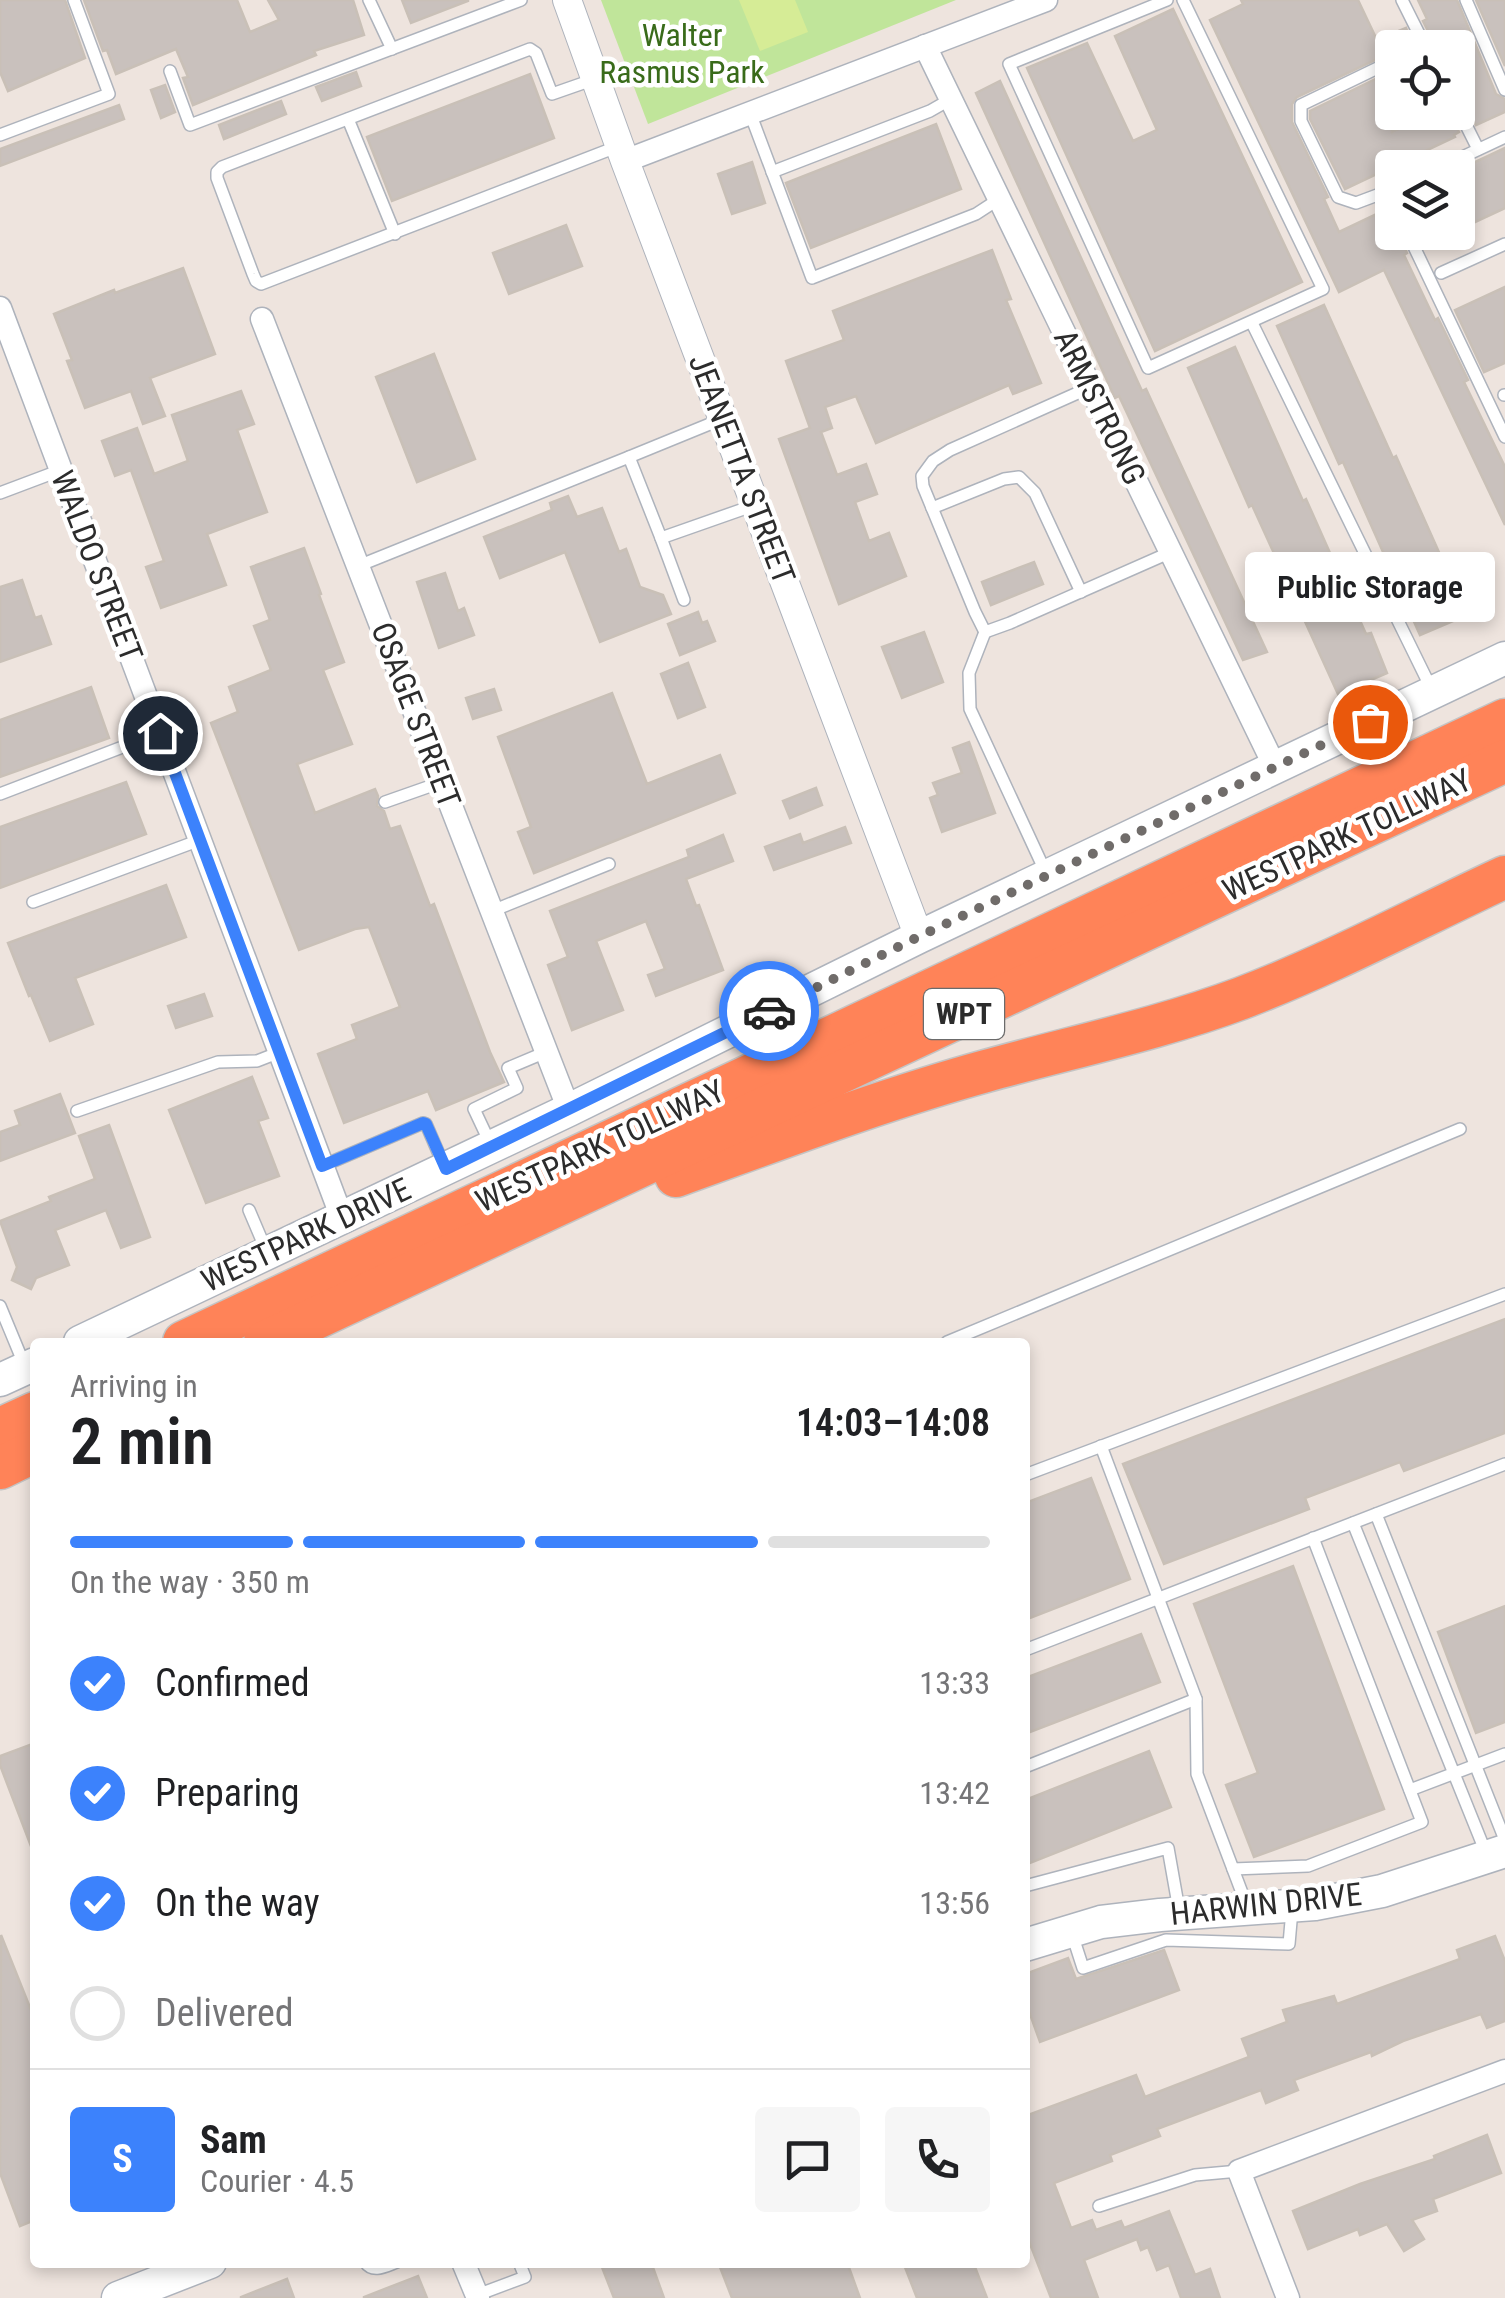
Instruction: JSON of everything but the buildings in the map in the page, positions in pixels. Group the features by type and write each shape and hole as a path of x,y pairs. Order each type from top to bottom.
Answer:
{"highway":[{"name":"WESTPARK TOLLWAY","path":"192,1338 1505,720"},
{"name":"WESTPARK TOLLWAY","path":"273,1338 1505,761"},
{"path":"422,1268 878,1103 1131,1034 1242,998 1505,877"},
{"path":"0,1429 30,1415"},
{"path":"0,1468 30,1454"}],"main road":[{"name":"WESTPARK DRIVE","path":"89,1338 1505,658"},
{"name":"HARWIN DRIVE","path":"1030,1943 1100,1922 1132,1934 1249,1910 1382,1891 1499,1850"},
{"path":"118,2298 195,2268"}],"street":[{"name":"JEANETTA STREET","path":"567,0 918,937"},
{"path":"622,153 750,114 1046,0"},
{"name":"ARMSTRONG","path":"926,46 1275,767"},
{"name":"WALDO STREET","path":"0,308 342,1218"},
{"name":"OSAGE STREET","path":"262,319 569,1110"},
{"path":"1288,2298 1239,2170 1505,2071"},
{"path":"465,2268 477,2297"}],"lane":[{"path":"0,135 109,94 74,0"},
{"path":"369,0 392,48"},
{"path":"170,71 190,126 520,0"},
{"path":"1167,0 1009,64 1148,368 1323,289 1183,0"},
{"path":"1402,0 1416,30"},
{"path":"1466,0 1505,90"},
{"path":"596,79 552,94 536,53 530,49 222,167 217,178 253,274 262,284 622,153"},
{"path":"1375,69 1302,105 1301,121 1338,197 1356,204 1375,199"},
{"path":"772,172 930,111 951,99"},
{"path":"750,114 812,278 976,214 1000,199"},
{"path":"348,118 395,234"},
{"path":"1468,130 1478,149"},
{"path":"1475,150 1505,137"},
{"path":"1442,273 1505,244"},
{"path":"1416,250 1505,438"},
{"path":"1252,322 1433,692"},
{"path":"985,632 922,486 922,476 950,450 1091,387"},
{"path":"358,566 723,419"},
{"path":"629,457 684,600"},
{"path":"0,493 61,470"},
{"path":"932,508 1004,479 1019,477 1035,493 1081,592"},
{"path":"660,538 756,505"},
{"path":"1047,876 970,708 969,672 985,632 1171,552"},
{"path":"0,794 160,733"},
{"path":"385,802 442,782"},
{"path":"34,902 200,840"},
{"path":"492,911 609,864"},
{"path":"76,1111 218,1062 257,1062 280,1052"},
{"path":"491,1147 474,1109 517,1088 508,1068 546,1052"},
{"path":"322,1166 423,1123 446,1169"},
{"path":"957,1338 1460,1130"},
{"path":"249,1210 268,1254"},
{"path":"1030,1473 1505,1294"},
{"path":"0,1306 20,1371"},
{"path":"1101,1446 1196,1699 1196,1774 1249,1910"},
{"path":"1030,1648 1505,1464"},
{"path":"1376,1514 1476,1765 1499,1850"},
{"path":"1353,1522 1454,1774 1499,1850"},
{"path":"1233,1869 1308,1866 1422,1822 1314,1538"},
{"path":"1030,1764 1196,1699"},
{"path":"1410,1790 1505,1754"},
{"path":"1030,1885 1168,1848 1188,1923 1289,1944 1292,1906"},
{"path":"1099,2206 1195,2175 1239,2170"},
{"path":"477,2297 524,2276 521,2268"}],"green space":[{"name":"Walter Rasmus Park","path":"601,0 956,0 648,124"},
{"path":"739,0 795,0 808,32 760,51"}],"way so far":[{"path":"769,1011 1370,722"}],"place":[{"name":"Public Storage","path":"1370,722"}],"route":[{"path":"160,733 322,1166 423,1123 446,1169 769,1011"}]}
